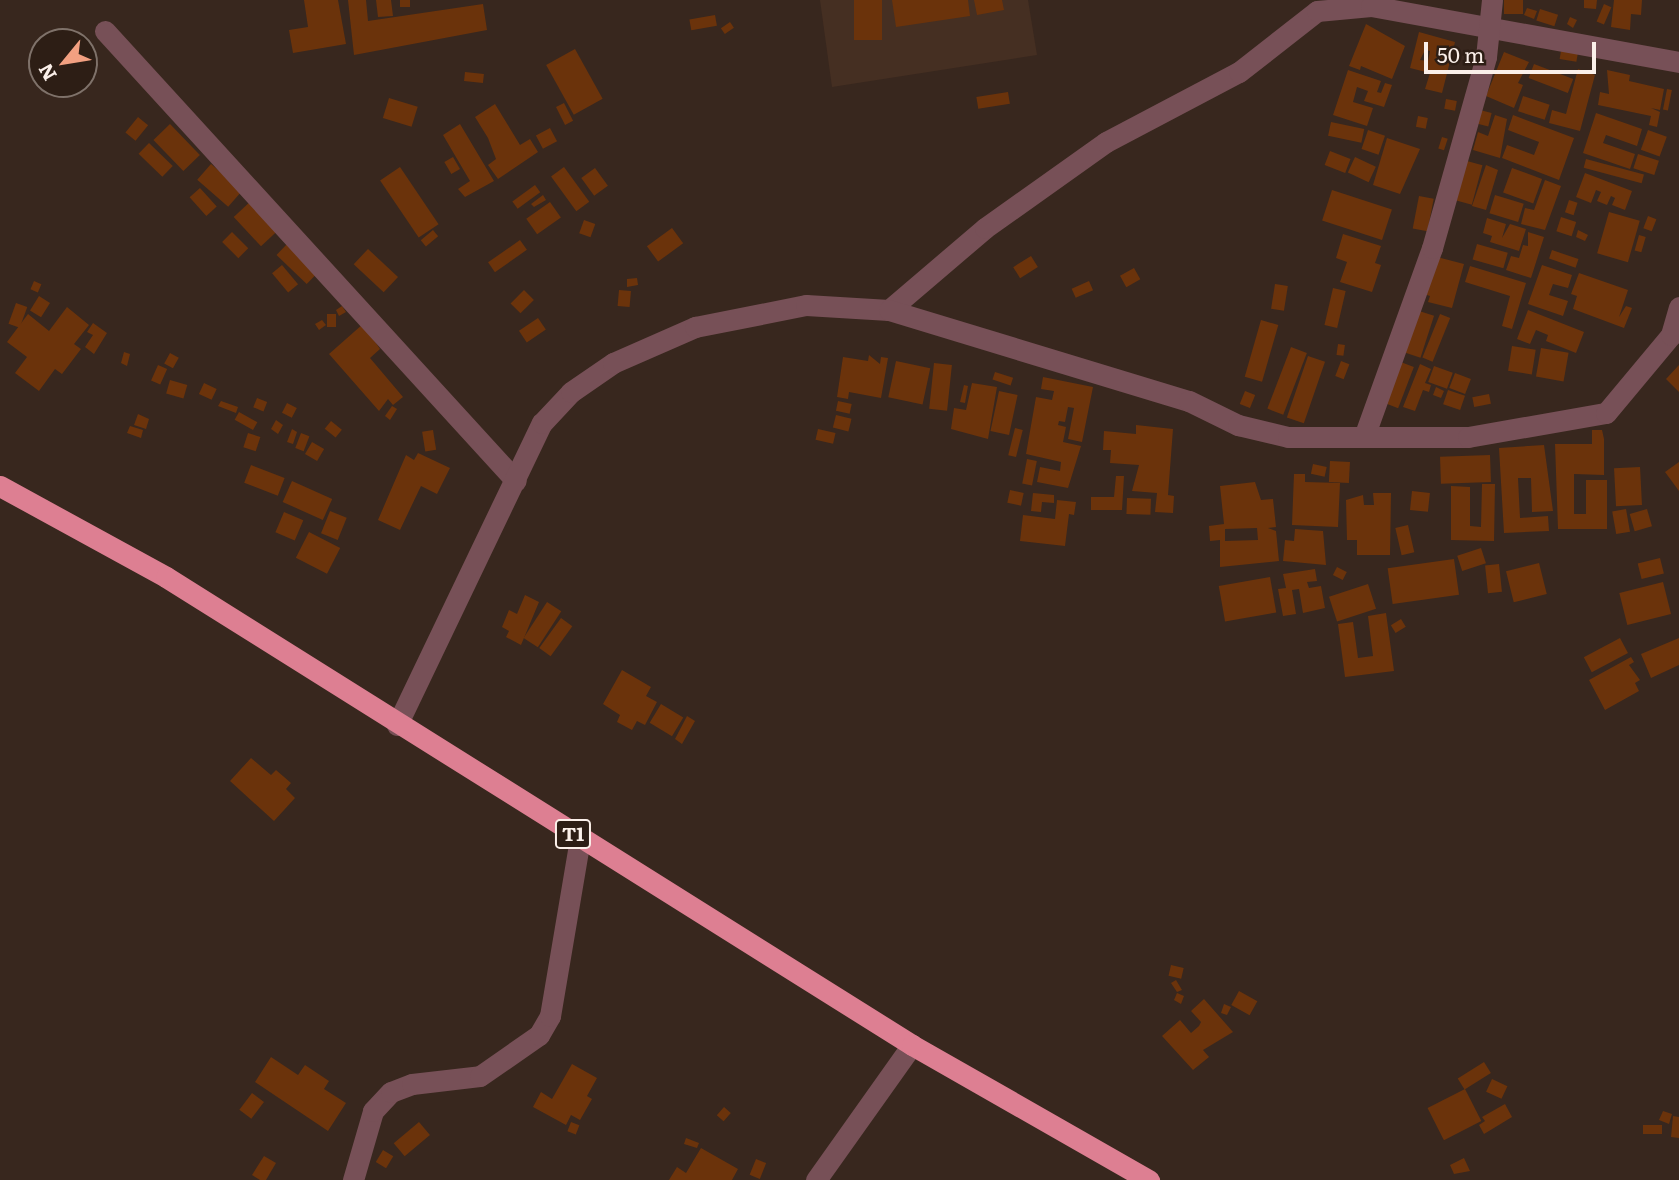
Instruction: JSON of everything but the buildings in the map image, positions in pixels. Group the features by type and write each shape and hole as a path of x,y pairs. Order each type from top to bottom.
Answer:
{"highway":[{"name":"T1","path":"0,486 166,577 397,725 912,1045 1149,1180"}],"street":[{"path":"1365,434 1432,248 1491,28 1492,0"},
{"path":"889,310 985,229 1106,142 1239,72 1317,11 1371,6 1679,62"},
{"path":"105,31 516,481"},
{"path":"397,725 542,423 571,392 613,363 695,327 806,305 889,310 1189,401 1238,425 1288,437 1365,434 1468,437 1606,413 1671,335 1679,307"},
{"path":"353,1180 373,1111 391,1092 412,1084 480,1076 539,1035 550,1016 580,839"},
{"path":"816,1180 912,1045"}],"shaded area":[{"path":"820,0 1028,0 1037,55 832,87"}]}
